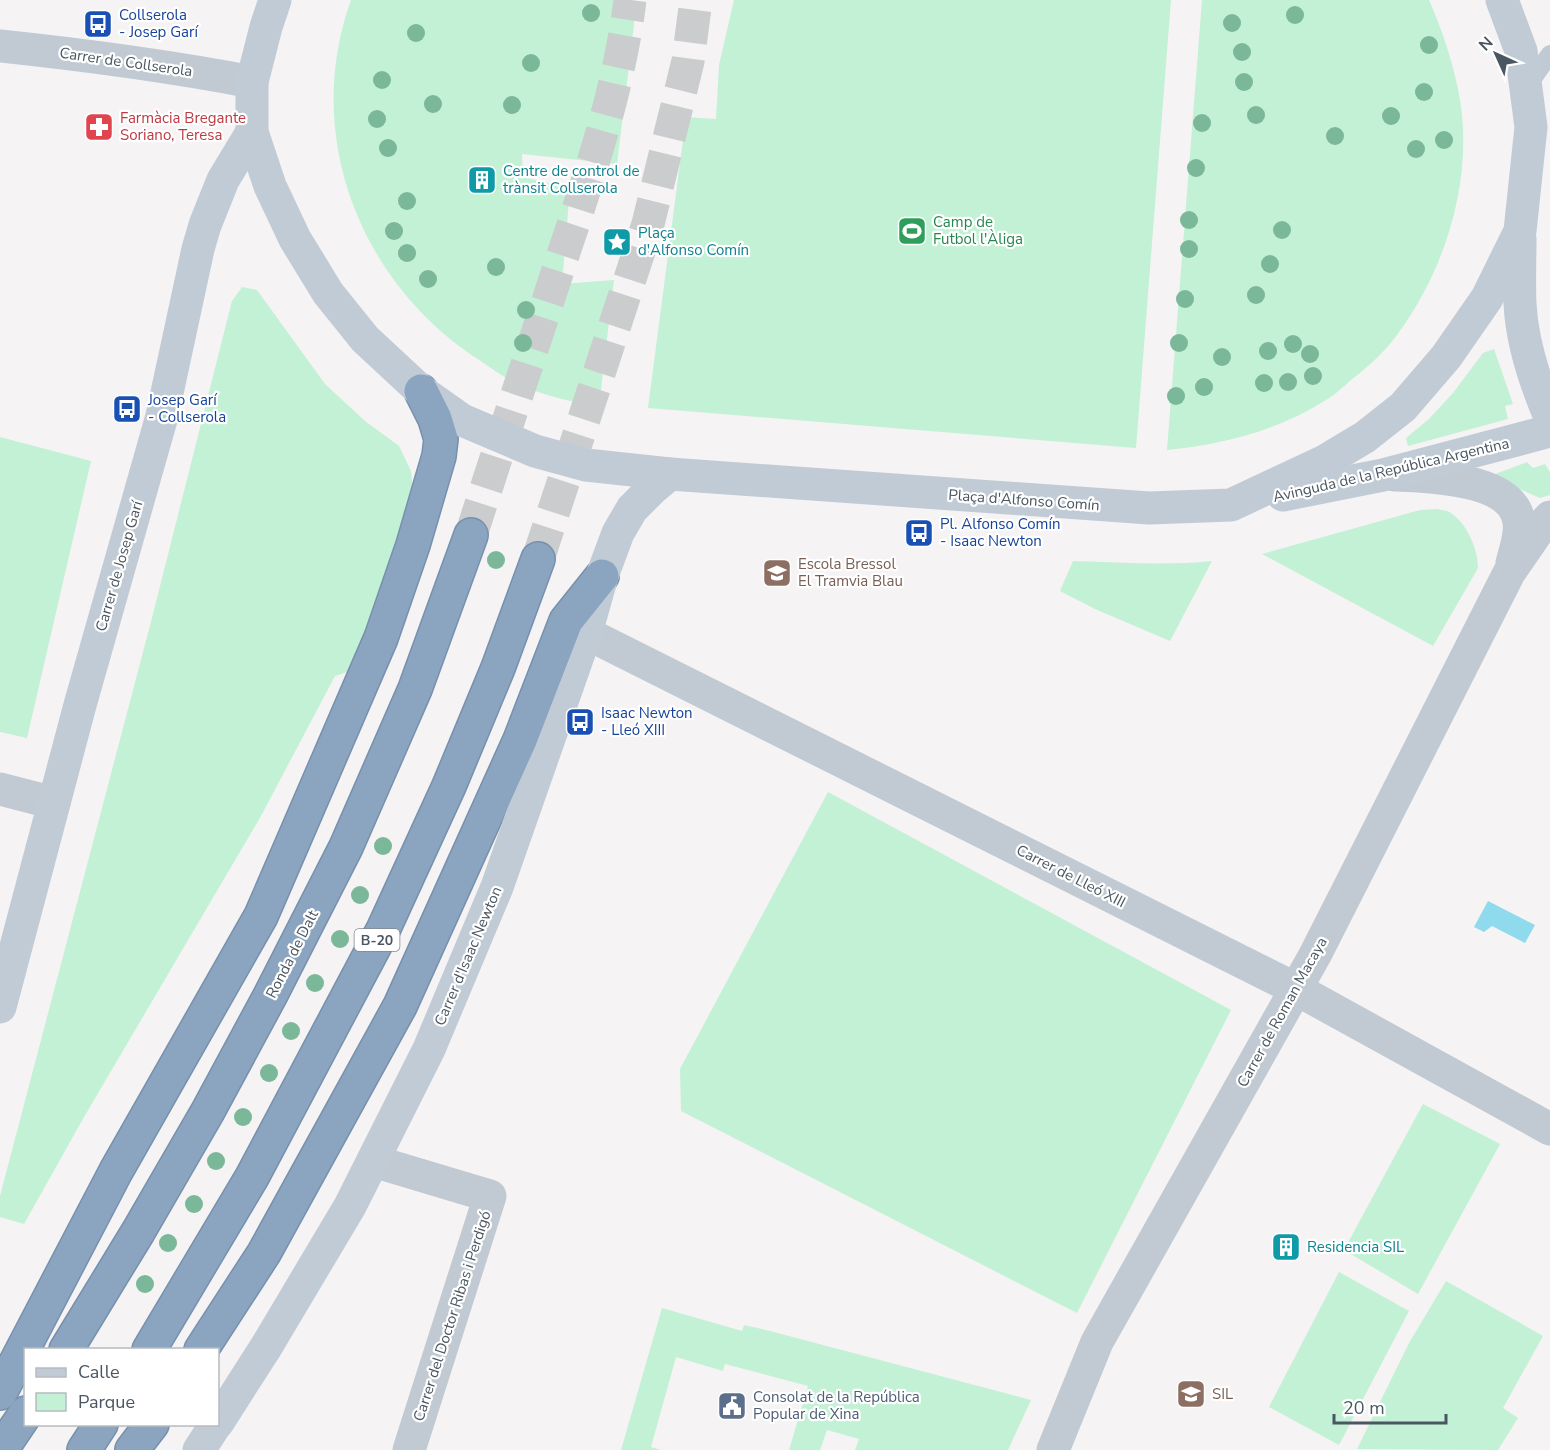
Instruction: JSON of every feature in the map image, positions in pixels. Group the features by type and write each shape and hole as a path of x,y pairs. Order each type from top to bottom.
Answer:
{"highway":[{"path":"0,1393 116,1171 261,916 381,638 413,545 439,456 441,439 435,419 421,391"},
{"name":"Ronda de Dalt","path":"67,1348 208,1111 346,847 415,689 471,535"},
{"name":"B-20","path":"150,1348 252,1178 383,930 454,775 498,668 538,559"},
{"path":"202,1348 264,1253 400,1006 520,740 566,621 602,576"},
{"path":"1,1450 24,1416"},
{"path":"84,1450 99,1426"},
{"path":"132,1450 151,1426"}],"street":[{"name":"Plaça d'Alfonso Comín","path":"274,0 252,82 252,132 270,186 295,240 328,293 365,339 421,391 462,420 535,451 586,465 670,474 1149,508 1231,505 1325,461 1365,437 1403,407 1446,357 1487,298 1520,231 1531,127 1521,51 1502,0"},
{"name":"Carrer de Collserola","path":"0,46 105,57 252,82"},
{"name":"Carrer de Josep Garí","path":"0,1007 162,416 198,249 223,180 252,132"},
{"path":"1520,231 1520,306 1528,354 1550,417"},
{"name":"Avinguda de la República Argentina","path":"1231,505 1383,475 1550,431"},
{"name":"Carrer d'Isaac Newton","path":"219,1420 266,1347 350,1206 429,1049 497,887 586,633 602,576 618,533 632,510 670,474"},
{"name":"Carrer de Roman Macaya","path":"1383,475 1458,480 1503,496 1513,508 1519,521 1517,542 1509,573"},
{"name":"Carrer de Roman Macaya","path":"1053,1450 1098,1342 1296,989 1509,573 1550,517"},
{"name":"Carrer de Lleó XIII","path":"586,633 1296,989 1550,1129"},
{"path":"0,789 54,804"},
{"name":"Carrer del Doctor Ribas i Perdigó","path":"373,1161 490,1196 409,1450"},
{"name":"Carrer d'Isaac Newton","path":"199,1450 215,1426"}],"lane":[{"path":"1527,87 1550,54"}],"green space":[{"path":"351,0 634,0 634,25 617,164 522,154 523,177 570,188 562,284 614,280 599,406 556,398 536,391 505,377 473,356 433,324 399,286 371,244 351,199 338,151 334,101 338,50"},
{"name":"Camp de Futbol l'Àliga","path":"734,0 1171,0 1136,448 648,408 686,117 716,119 719,65"},
{"path":"1202,0 1429,0 1439,24 1458,87 1463,130 1463,161 1452,222 1430,280 1416,307 1389,346 1377,358 1333,396 1289,420 1230,440 1167,450"},
{"path":"242,287 257,290 325,384 365,421 399,446 411,471 414,504 403,545 350,671 335,676 261,816 84,1117 24,1224 0,1217 0,1196 153,614 232,301"},
{"path":"1494,349 1513,404 1505,406 1508,419 1408,446 1406,438 1429,419 1453,393 1483,353"},
{"path":"0,437 91,461 27,738 0,732"},
{"path":"1527,462 1533,468 1545,464 1550,472 1550,495 1540,498 1490,476"},
{"path":"1437,509 1449,512 1467,530 1474,545 1478,568 1433,646 1262,554 1420,510"},
{"path":"1073,561 1159,563 1212,561 1170,641 1095,609 1060,591"},
{"path":"828,792 1231,1010 1077,1313 681,1111 680,1069"},
{"path":"1423,1104 1500,1144 1418,1294 1344,1250"},
{"path":"1339,1272 1409,1311 1339,1445 1269,1407"},
{"path":"1446,1281 1543,1336 1503,1408 1518,1418 1498,1450 1357,1449 1409,1343"},
{"path":"662,1308 742,1331 744,1325 770,1331 1031,1400 1008,1450 855,1450 859,1439 827,1430 820,1450 789,1450 808,1386 725,1364 723,1371 676,1357 651,1447 661,1450 621,1450"}],"water":[{"path":"1488,901 1535,925 1525,943 1492,926 1484,932 1474,927"}],"tunnel":[{"path":"471,535 601,135 618,68 630,0"},
{"path":"538,559 648,224 688,61 696,0"}],"place":[{"name":"Collserola - Josep Garí","path":"98,24"},
{"name":"Farmàcia Bregante Soriano, Teresa","path":"99,127"},
{"name":"Centre de control de trànsit Collserola","path":"482,180"},
{"name":"Camp de Futbol l'Àliga","path":"912,231"},
{"name":"Plaça d'Alfonso Comín","path":"617,242"},
{"name":"Josep Garí - Collserola","path":"127,409"},
{"name":"Pl. Alfonso Comín - Isaac Newton","path":"919,533"},
{"name":"Escola Bressol El Tramvia Blau","path":"777,573"},
{"name":"Isaac Newton - Lleó XIII","path":"580,722"},
{"name":"Residencia SIL","path":"1286,1247"},
{"name":"SIL","path":"1191,1394"},
{"name":"Consolat de la República Popular de Xina","path":"732,1406"}]}
